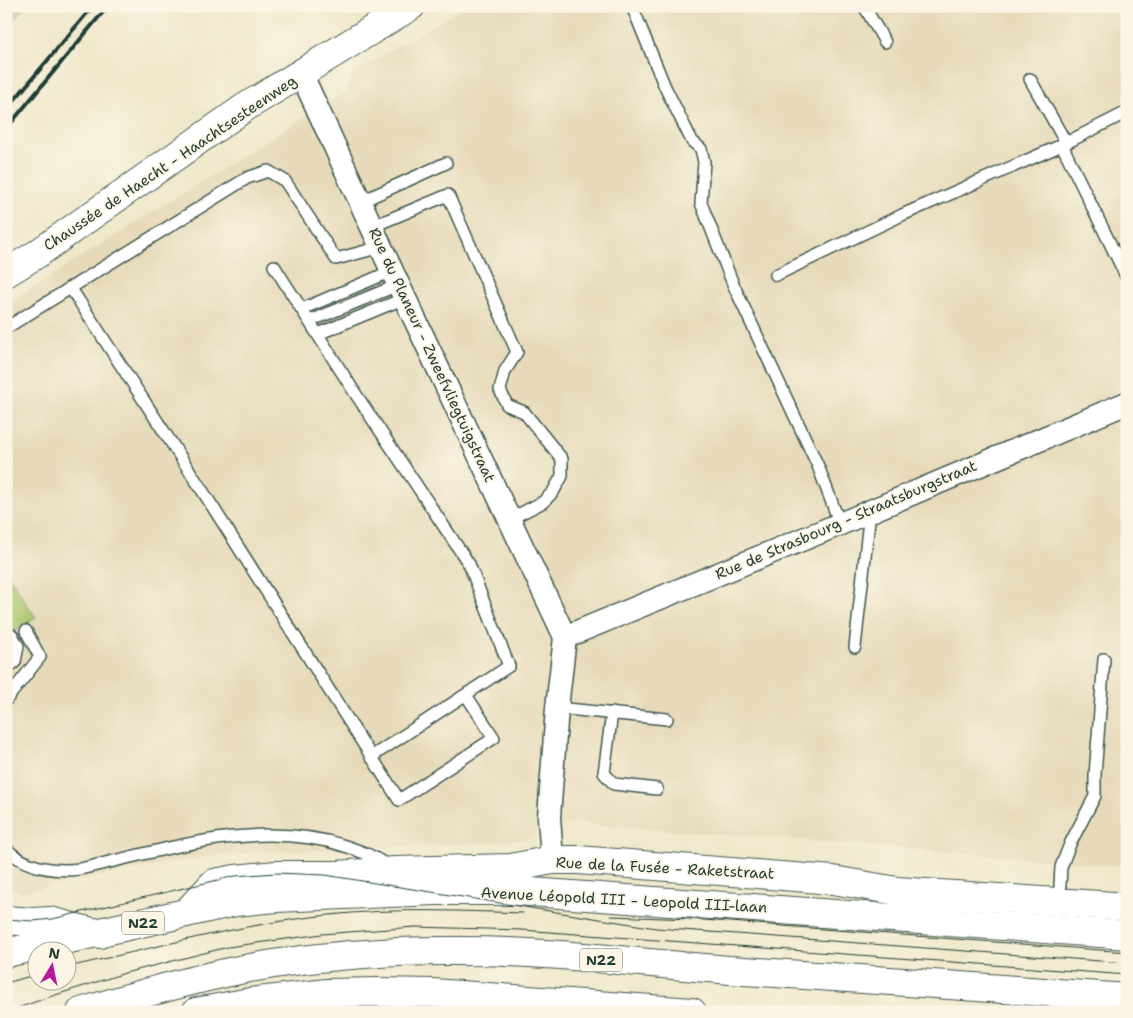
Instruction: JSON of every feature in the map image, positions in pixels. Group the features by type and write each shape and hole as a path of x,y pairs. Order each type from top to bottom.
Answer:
{"main road":[{"name":"Chaussée de Haecht - Haachtsesteenweg","path":"6,273 60,238 244,108 412,6"},
{"name":"Rue de la Fusée - Raketstraat","path":"186,913 214,883 257,876 336,875 395,871 428,881 552,860 578,860 767,874 832,880 897,891 1127,907"},
{"name":"Avenue Léopold III - Leopold III-laan","path":"6,953 100,934 235,902 428,881 525,891 1127,935"},
{"path":"6,920 50,921 100,934"},
{"name":"N22","path":"80,1012 168,986 242,970 373,954 450,951 528,954 1127,998"},
{"path":"196,1012 250,1002 331,1002 433,993 692,1012"}],"street":[{"name":"Rue du Planeur - Zweefvliegtuigstraat","path":"300,73 565,637"},
{"name":"Rue de Strasbourg - Straatsburgstraat","path":"565,637 840,524 1127,402"},
{"path":"552,860 549,817 557,708 565,637"}],"lane":[{"path":"632,6 669,95 692,141 701,149 704,162 701,203 733,284 818,466 840,524"},
{"path":"864,6 885,42"},
{"path":"1030,79 1064,144 1127,278"},
{"path":"776,275 912,211 1064,144 1127,112"},
{"path":"360,202 446,163"},
{"path":"6,328 247,178 268,171 285,181 336,259 448,196 517,352 505,371 500,390 507,405 524,412 562,459 562,476 553,492 543,502 510,519"},
{"path":"274,266 469,564 510,666 371,757"},
{"path":"302,310 398,285"},
{"path":"310,322 398,285"},
{"path":"318,334 398,285"},
{"path":"70,287 202,490 399,800 494,738 466,695"},
{"path":"855,647 870,511"},
{"path":"6,700 40,657 26,631"},
{"path":"6,669 15,662 18,646 12,635"},
{"path":"1059,902 1061,868 1070,844 1095,796 1104,659"},
{"path":"557,708 667,719"},
{"path":"612,713 604,773 614,784 657,789"},
{"path":"6,849 15,857 30,864 46,870 63,871 80,869 201,842 255,835 289,834 323,839 371,854 395,871"}],"shaded area":[{"path":"6,6 27,6 6,30"},
{"path":"465,6 1127,6 1127,866 577,823 538,832 524,839 486,843 246,853 189,859 21,892 6,885 6,304 346,92 352,74"}],"green space":[{"path":"6,571 36,618 6,637"}],"tram line":[{"path":"6,17 16,6"},
{"path":"6,919 33,921 52,919 235,876 276,873 325,875 656,928 1127,963"},
{"path":"78,965 230,930 329,915 402,911 523,913"},
{"path":"611,916 690,919 1127,952"},
{"path":"7,1012 125,973 228,947 322,934 415,927 522,930 1127,975"},
{"path":"6,983 28,977"}],"railway":[{"path":"6,110 93,6"},
{"path":"6,129 108,6"}]}
